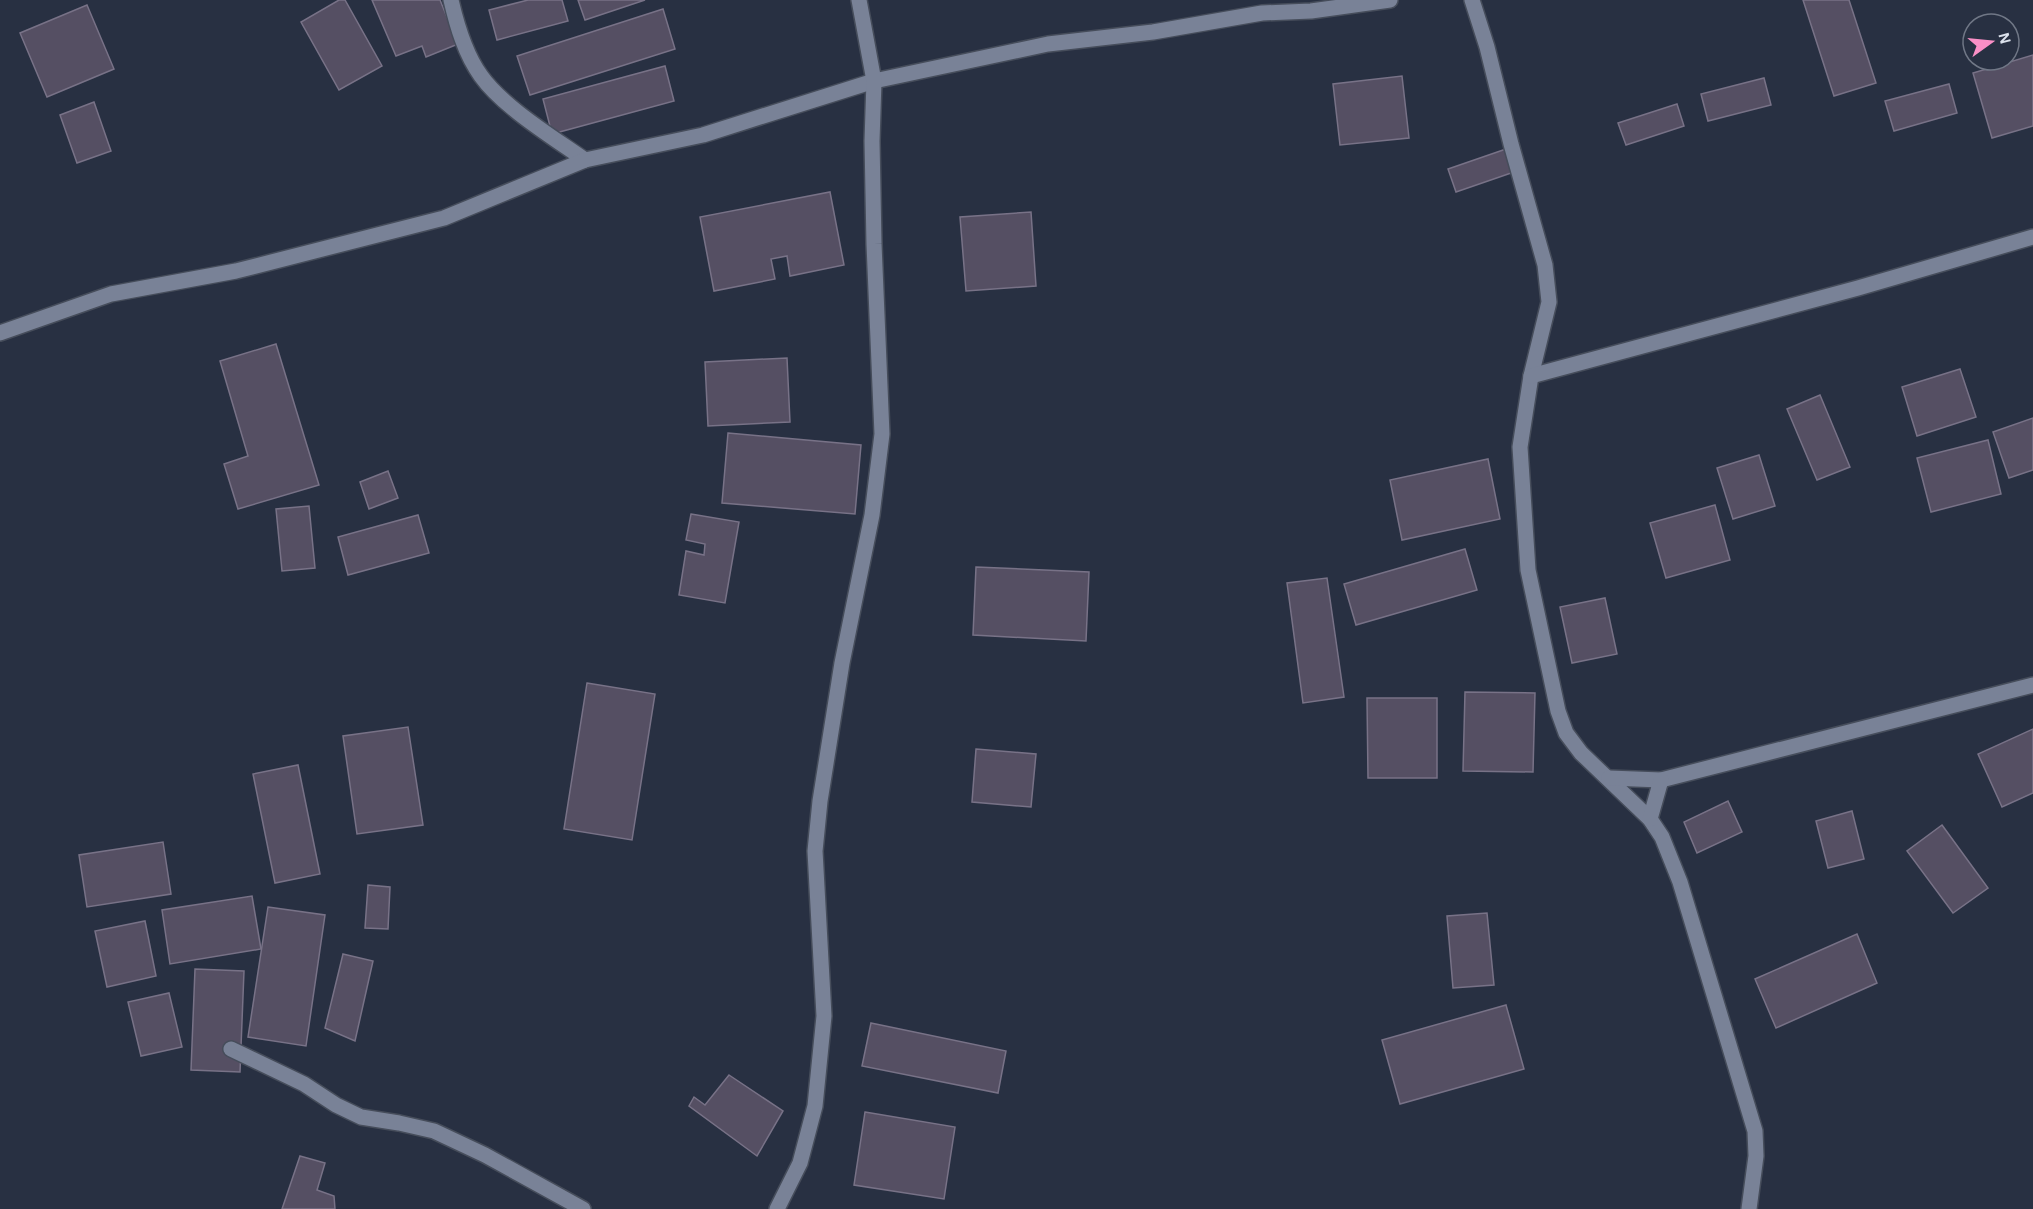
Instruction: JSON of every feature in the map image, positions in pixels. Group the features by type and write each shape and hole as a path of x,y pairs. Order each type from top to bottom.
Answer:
{"street":[{"path":"451,0 457,27 482,77 523,115 585,160"},
{"path":"777,1209 800,1163 815,1106 824,1016 815,850 820,801 842,663 872,515 882,434 874,244 872,141 874,81 859,0"},
{"path":"0,333 111,294 236,271 444,218 585,160 703,135 874,81 1048,44 1153,32 1263,13 1311,11 1390,0"},
{"path":"1472,0 1487,47 1545,265 1549,302 1531,376 1520,447 1528,570 1558,711 1566,733 1581,753 1650,819 1662,837 1680,882 1755,1131 1756,1156 1749,1209"},
{"path":"1531,376 1858,288 2033,237"},
{"path":"1609,778 1661,780 2033,685"},
{"path":"1650,819 1661,780"},
{"path":"231,1049 304,1084 336,1105 361,1117 434,1131 485,1155 583,1209"}],"building":[{"path":"339,0 345,0 382,66 339,90 301,22"},
{"path":"372,0 440,0 458,44 426,57 422,46 396,56"},
{"path":"528,0 562,0 568,21 497,40 489,10"},
{"path":"578,0 645,0 585,20"},
{"path":"1803,0 1849,0 1876,83 1834,96"},
{"path":"87,5 114,69 47,97 20,33"},
{"path":"663,9 675,49 530,95 517,56"},
{"path":"2033,55 2033,126 1992,138 1973,73 2021,72 2021,59"},
{"path":"665,66 674,101 552,134 543,99"},
{"path":"1402,76 1409,138 1340,145 1333,84"},
{"path":"1764,78 1771,105 1708,121 1701,94"},
{"path":"1949,84 1957,113 1894,131 1885,101"},
{"path":"94,102 111,151 77,163 60,115"},
{"path":"1677,104 1684,126 1626,145 1618,123"},
{"path":"1506,149 1514,172 1456,192 1448,169"},
{"path":"830,192 844,265 790,276 787,256 771,259 775,279 714,291 700,217"},
{"path":"1031,212 1036,286 966,291 960,217"},
{"path":"276,344 319,485 238,509 224,464 248,456 220,361"},
{"path":"787,358 790,422 708,426 705,362"},
{"path":"1960,369 1976,417 1917,436 1902,387"},
{"path":"1820,395 1850,467 1817,480 1787,409"},
{"path":"2033,418 2033,470 2009,478 1993,432"},
{"path":"728,433 861,445 855,514 722,503"},
{"path":"1988,440 2001,494 1931,512 1917,458"},
{"path":"1759,455 1775,506 1733,519 1717,468"},
{"path":"1488,459 1500,519 1402,540 1390,480"},
{"path":"388,471 398,498 369,509 360,482"},
{"path":"1715,505 1730,560 1666,578 1650,523"},
{"path":"309,506 315,568 282,571 276,509"},
{"path":"691,514 739,522 725,603 679,595 686,551 704,555 705,544 686,540"},
{"path":"418,515 429,553 348,575 338,537"},
{"path":"1465,549 1477,590 1356,625 1344,584"},
{"path":"976,567 1089,572 1086,641 973,635"},
{"path":"1327,578 1344,697 1303,703 1287,583"},
{"path":"1605,598 1617,654 1572,663 1560,607"},
{"path":"587,683 655,694 632,840 564,829"},
{"path":"1465,692 1535,693 1533,772 1463,771"},
{"path":"1367,698 1437,698 1437,778 1368,778"},
{"path":"408,727 423,825 357,834 343,736"},
{"path":"2033,729 2033,793 2002,807 1978,754"},
{"path":"976,749 1036,754 1031,807 972,802"},
{"path":"298,765 320,874 275,883 253,774"},
{"path":"1728,801 1742,832 1697,853 1684,822"},
{"path":"1852,811 1864,859 1828,868 1816,821"},
{"path":"1942,825 1988,888 1953,913 1907,851"},
{"path":"163,842 171,894 87,907 79,855"},
{"path":"368,885 390,887 388,929 365,928"},
{"path":"252,896 261,949 170,964 162,910"},
{"path":"268,907 325,915 306,1046 248,1037"},
{"path":"1487,913 1494,985 1453,988 1447,916"},
{"path":"145,921 156,976 107,987 95,931"},
{"path":"1857,934 1877,983 1776,1028 1755,979"},
{"path":"343,954 373,961 355,1041 325,1028"},
{"path":"195,969 244,971 240,1072 191,1070"},
{"path":"169,993 182,1047 141,1056 128,1002"},
{"path":"1506,1005 1524,1069 1400,1104 1382,1040"},
{"path":"871,1023 1006,1051 998,1093 862,1066"},
{"path":"729,1075 783,1111 757,1156 689,1106 694,1097 705,1105"},
{"path":"865,1112 955,1127 944,1199 854,1185"},
{"path":"300,1156 325,1163 317,1190 334,1196 335,1209 282,1209"}]}
